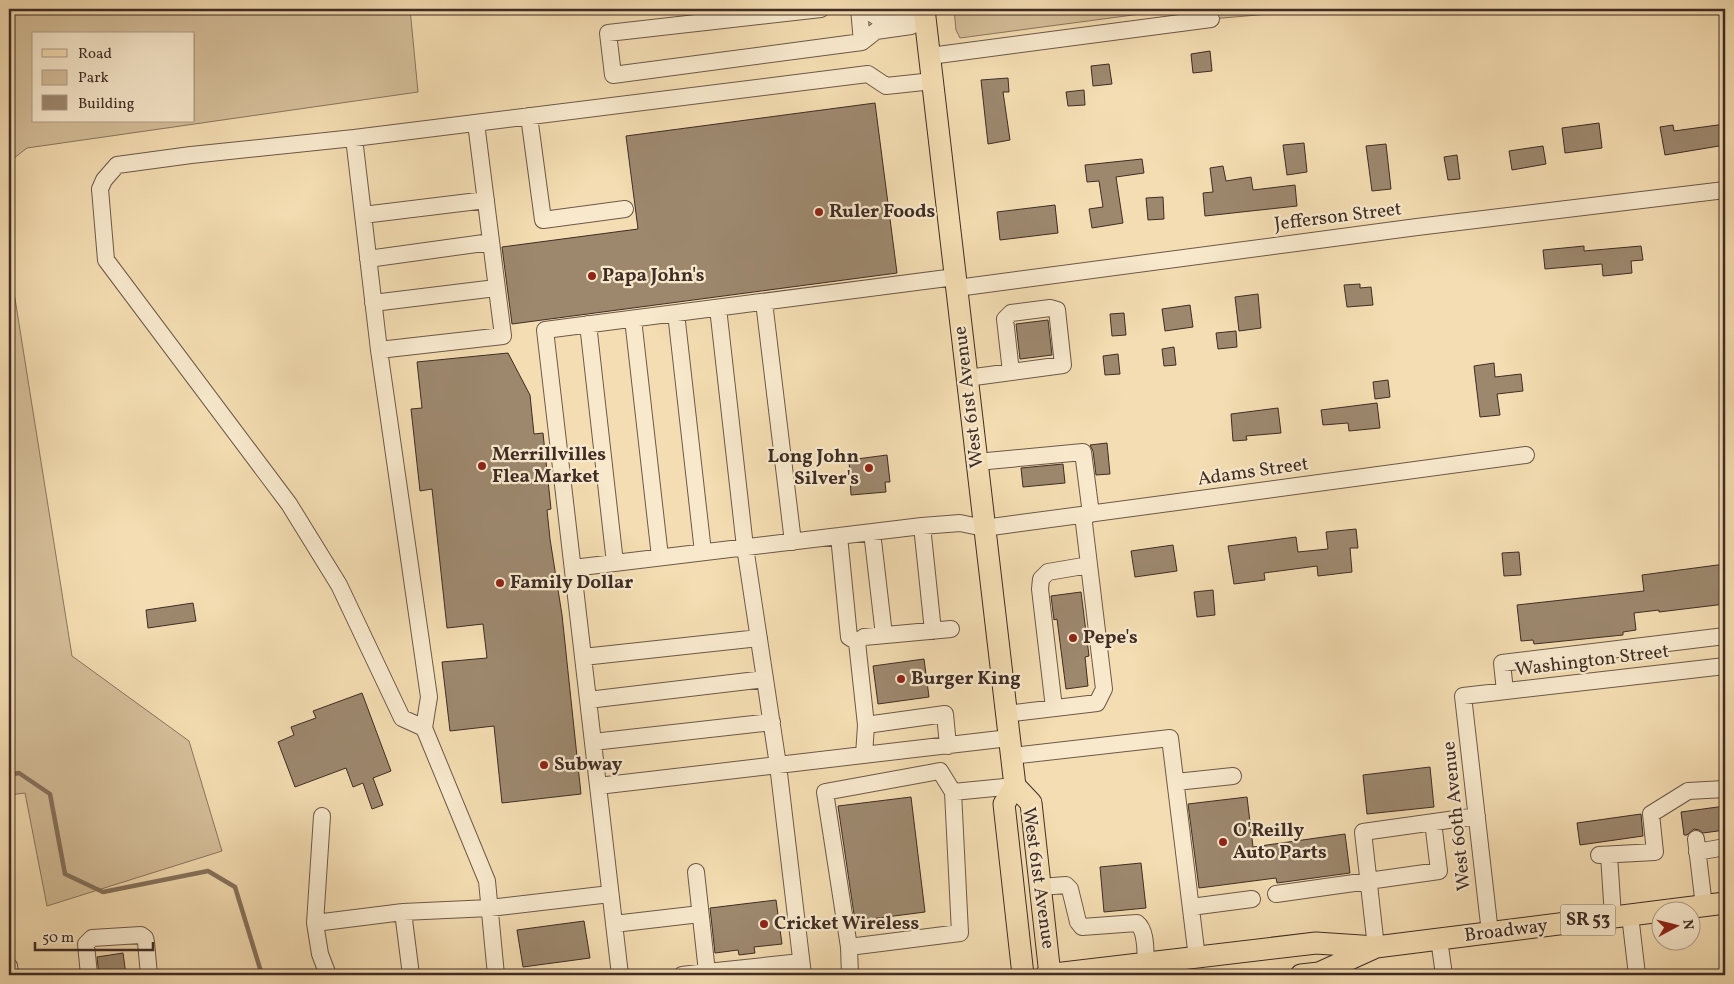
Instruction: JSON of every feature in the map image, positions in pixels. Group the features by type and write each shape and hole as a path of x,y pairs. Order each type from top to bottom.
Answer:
{"main road":[{"name":"West 61st Avenue","path":"925,13 1010,748 1015,786 1031,803 1050,975"},
{"name":"West 61st Avenue","path":"1015,786 1004,804 1023,975"},
{"name":"Broadway","path":"1046,975 1316,943 1376,947 1725,903"},
{"name":"Broadway","path":"1301,975 1319,973 1376,947"}],"street":[{"path":"821,9 608,33 613,75 862,42 876,31 911,26 925,13"},
{"path":"859,9 862,42"},
{"path":"865,9 876,17 925,13"},
{"path":"930,56 1211,19"},
{"path":"424,728 402,718 339,585 289,504 106,260 100,189 104,180 117,165 191,155 354,138 868,74 886,86 932,80"},
{"path":"530,116 542,220 625,209"},
{"path":"379,350 502,336 476,123"},
{"path":"354,138 379,350 429,697 424,728 487,881 496,975"},
{"name":"Jefferson Street","path":"573,568 545,330 764,302 956,282 1725,190"},
{"path":"363,216 486,200"},
{"path":"368,259 491,242"},
{"path":"373,303 496,288"},
{"path":"764,302 793,542"},
{"path":"682,975 707,972 802,968 778,765 745,547 718,308"},
{"path":"967,378 1063,365 1057,310 1050,308 1011,313 1005,319 1011,372"},
{"path":"676,313 702,552"},
{"path":"633,319 660,557"},
{"path":"588,324 615,563"},
{"path":"977,462 1084,452 1089,565 1104,689 1097,703 1006,714"},
{"name":"Adams Street","path":"573,568 922,526 960,523 984,528 1526,455"},
{"path":"922,526 933,631"},
{"path":"872,532 884,635"},
{"path":"839,536 849,637 857,642"},
{"path":"1054,708 1040,589 1041,579 1048,572 1089,565"},
{"path":"573,568 620,975"},
{"path":"857,642 864,637 951,629"},
{"path":"1505,691 1502,663 1725,636"},
{"path":"583,657 759,638"},
{"path":"857,642 866,726 864,755"},
{"name":"Washington Street","path":"1464,696 1725,666"},
{"path":"588,700 765,679"},
{"name":"West 60th Avenue","path":"1464,696 1490,933"},
{"path":"866,726 944,714 948,746"},
{"path":"593,742 772,722"},
{"path":"598,786 948,746 1010,748 1170,738 1197,958"},
{"path":"850,947 960,933 953,792 940,771 825,792 850,947 850,975"},
{"path":"1176,782 1233,776"},
{"path":"953,792 1015,786"},
{"path":"1637,975 1604,855 1655,852 1651,814 1688,791 1725,789"},
{"path":"322,816 316,923 320,954 328,975"},
{"path":"1376,947 1363,832 1477,816"},
{"path":"1276,894 1439,871 1433,822"},
{"path":"1704,906 1696,846 1725,847"},
{"path":"696,872 707,972"},
{"path":"1041,888 1066,885 1070,889 1078,922 1082,927 1137,923 1142,927 1146,964"},
{"path":"316,923 403,912 490,908 610,894"},
{"path":"1191,907 1252,899"},
{"path":"403,912 410,975"},
{"path":"614,924 700,914"},
{"path":"89,975 86,944 88,940 92,938 141,935 145,938 146,942 149,975"},
{"path":"1439,939 1444,975"},
{"path":"9,966 10,975"}],"green space":[{"path":"9,9 410,9 418,92 27,148 9,162"},
{"path":"954,9 1178,9 960,38 956,30"},
{"path":"1207,9 1327,9 1211,19"},
{"path":"9,261 72,656 189,741 222,851 47,906 25,793 9,795"}],"building":[{"path":"1210,51 1212,71 1193,73 1191,54"},
{"path":"1109,64 1112,84 1093,86 1091,66"},
{"path":"1008,78 1009,92 1003,92 1010,140 988,144 981,80"},
{"path":"1084,90 1085,105 1068,106 1066,92"},
{"path":"875,103 897,273 512,324 502,247 638,229 626,136"},
{"path":"1599,123 1602,148 1565,153 1562,128"},
{"path":"1725,124 1725,145 1665,155 1660,127 1673,125 1674,131"},
{"path":"1304,143 1307,172 1287,175 1283,145"},
{"path":"1386,144 1391,189 1372,191 1366,146"},
{"path":"1543,146 1546,164 1512,170 1509,151"},
{"path":"1457,155 1460,179 1448,180 1444,157"},
{"path":"1142,159 1144,173 1116,177 1123,223 1092,228 1089,209 1103,207 1099,181 1087,182 1085,165"},
{"path":"1223,166 1226,181 1251,177 1253,190 1295,185 1297,206 1205,216 1203,193 1213,192 1210,168"},
{"path":"1163,197 1164,219 1148,220 1146,198"},
{"path":"1055,205 1058,233 1000,240 997,212"},
{"path":"1584,246 1584,251 1641,246 1643,260 1631,261 1632,273 1603,276 1602,264 1545,269 1543,250"},
{"path":"1360,284 1360,288 1371,287 1373,305 1347,307 1344,285"},
{"path":"1258,294 1261,328 1239,331 1235,297"},
{"path":"1190,305 1193,327 1165,331 1162,309"},
{"path":"1124,313 1126,335 1112,336 1110,314"},
{"path":"1048,320 1052,355 1020,359 1016,324"},
{"path":"1236,331 1237,347 1218,349 1216,333"},
{"path":"1174,347 1176,365 1164,366 1162,349"},
{"path":"508,353 530,395 534,434 543,433 551,509 547,510 550,539 562,615 581,794 502,803 494,726 450,731 442,662 487,658 483,624 447,628 432,489 420,491 411,409 422,408 417,362"},
{"path":"1118,354 1120,374 1105,375 1103,356"},
{"path":"1494,363 1495,377 1521,374 1523,391 1497,394 1500,415 1480,417 1474,366"},
{"path":"1388,380 1390,397 1375,399 1373,382"},
{"path":"1377,403 1380,428 1349,431 1348,423 1323,425 1321,410"},
{"path":"1278,408 1281,433 1246,436 1247,440 1233,441 1231,414"},
{"path":"1107,443 1110,474 1096,475 1093,451 1090,445"},
{"name":"Long John Silver's","path":"887,455 890,482 885,482 886,492 851,495 849,460"},
{"path":"1063,464 1065,483 1023,487 1021,468"},
{"path":"1356,529 1358,548 1350,548 1352,572 1318,576 1317,566 1264,573 1265,580 1234,584 1228,546 1296,537 1298,552 1328,549 1326,532"},
{"path":"1173,545 1177,571 1135,577 1131,551"},
{"path":"1519,552 1521,575 1504,576 1502,553"},
{"path":"1725,564 1725,604 1634,613 1636,630 1623,632 1623,635 1534,644 1533,640 1521,641 1517,605 1644,591 1642,575"},
{"path":"1213,590 1215,615 1197,617 1194,592"},
{"name":"Pepe's","path":"1081,592 1089,656 1085,657 1088,686 1066,689 1057,619 1054,620 1051,596"},
{"path":"193,603 196,621 148,628 146,610"},
{"name":"Burger King","path":"924,659 929,697 878,704 873,666"},
{"path":"362,693 391,771 373,778 383,805 372,809 363,783 353,787 346,768 295,787 278,742 294,735 291,727 316,718 313,711"},
{"path":"1430,767 1434,807 1367,814 1363,775"},
{"path":"911,797 925,912 855,921 838,806"},
{"path":"1247,797 1253,847 1345,834 1350,873 1277,883 1276,878 1199,888 1188,804"},
{"path":"1725,806 1725,830 1703,833 1694,829 1687,835 1684,835 1681,812"},
{"path":"1641,814 1643,836 1580,845 1577,823"},
{"path":"1141,863 1146,908 1104,912 1100,867"},
{"path":"776,900 782,944 754,947 755,953 739,955 738,950 715,953 710,908"},
{"path":"584,921 590,958 523,967 517,930"},
{"path":"123,953 126,975 99,975 97,957"}],"waterway":[{"path":"9,775 19,773 50,794 65,874 103,892 208,871 235,887 262,975"}],"place":[{"name":"Ruler Foods","path":"819,212"},
{"name":"Papa John's","path":"592,276"},
{"name":"Merrillvilles Flea Market","path":"482,466"},
{"name":"Long John Silver's","path":"869,468"},
{"name":"Family Dollar","path":"500,583"},
{"name":"Pepe's","path":"1073,638"},
{"name":"Burger King","path":"901,679"},
{"name":"Subway","path":"544,765"},
{"name":"O'Reilly Auto Parts","path":"1223,842"},
{"name":"Cricket Wireless","path":"764,924"}]}
